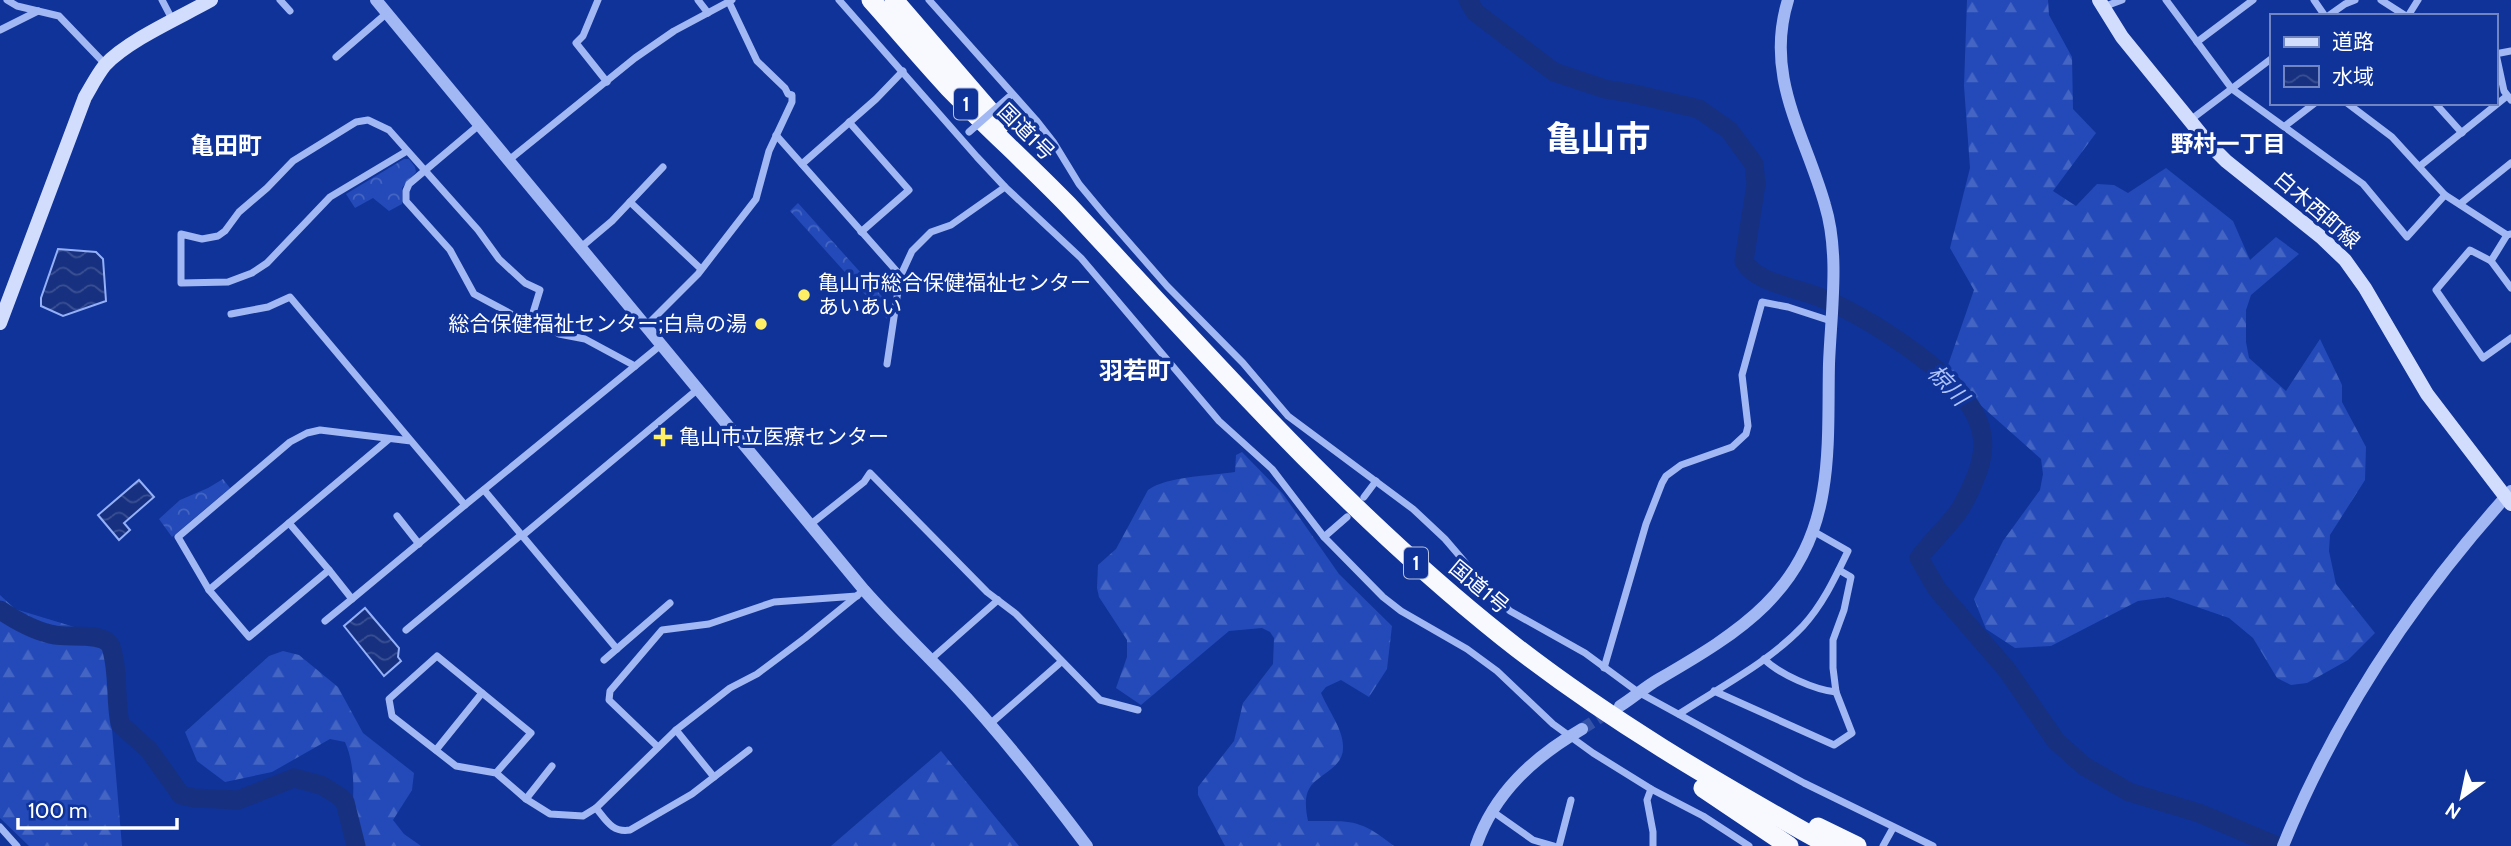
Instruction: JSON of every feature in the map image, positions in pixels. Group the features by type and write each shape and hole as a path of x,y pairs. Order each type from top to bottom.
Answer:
{"highway":[{"name":"国道1号","path":"871,0 948,86 1066,203 1230,381 1373,524 1505,639 1574,690 1707,777 1830,846"},
{"name":"国道1号","path":"894,0 961,75 1066,203"},
{"name":"1","path":"1574,690 1594,713 1617,730 1789,846"},
{"name":"1","path":"1707,777 1719,776 1857,846"}],"main road":[{"path":"0,323 85,97 106,65 142,39 212,0"},
{"name":"白木西町線","path":"2100,4 2122,37 2189,121 2226,161 2321,237 2345,260 2365,288 2427,394 2450,427 2509,497"}],"street":[{"path":"7,0 17,6 59,16 106,65"},
{"path":"162,0 173,21"},
{"path":"280,0 290,11"},
{"path":"376,0 811,524 861,593 930,660 990,724 1043,787 1087,846"},
{"path":"598,0 583,36 576,43 607,82"},
{"path":"698,0 708,13"},
{"path":"839,0 1005,187 1081,258 1219,421 1279,477 1344,559 1401,611 1466,649 1497,671 1569,737 1749,846"},
{"path":"929,0 1054,143 1079,184 1167,286 1243,363 1288,416 1413,509 1510,611 1575,646 1638,692 1804,783 1933,846"},
{"path":"1619,706 1728,637 1763,610 1791,576 1813,531 1825,480 1832,246 1826,206 1793,116 1783,76 1780,44 1788,0"},
{"path":"2100,4 2122,0"},
{"path":"2166,0 2232,89 2363,184 2407,237 2445,195"},
{"path":"2197,42 2253,0"},
{"path":"2314,0 2325,14"},
{"path":"2330,14 2355,0"},
{"path":"2381,0 2404,14"},
{"path":"509,160 635,58 674,31 730,1 757,61 792,95 789,112 776,135 756,199 701,269 647,325"},
{"path":"0,30 38,11"},
{"path":"336,57 387,13"},
{"path":"2420,166 2509,98 2504,91 2497,59"},
{"path":"2189,121 2270,60"},
{"path":"802,164 876,99 903,71"},
{"path":"960,138 1011,95"},
{"path":"2285,125 2312,105"},
{"path":"2350,105 2392,136 2445,195 2509,234 2491,261"},
{"path":"2437,105 2462,133"},
{"path":"407,151 330,197 267,263 252,273 228,282 181,283 181,234 202,239 218,236 293,160 356,122 369,120 383,125 407,151 478,230 499,260 525,283 540,289 531,316"},
{"path":"849,122 909,190 862,232"},
{"path":"479,125 409,184 406,201 450,250 474,294 514,316 531,316 559,334 585,339 635,366"},
{"path":"776,135 900,275"},
{"path":"2460,204 2511,163"},
{"path":"580,247 612,221 663,167"},
{"path":"887,364 894,302 900,275 912,251 931,232 951,225 1005,187"},
{"path":"631,202 701,269"},
{"path":"2511,288 2491,261 2470,250 2436,290 2483,358 2511,338"},
{"path":"230,314 268,307 290,297 465,505"},
{"path":"1604,668 1646,524 1662,483 1681,464 1732,447 1746,434 1748,426 1742,375 1762,302 1831,318"},
{"path":"325,621 663,344"},
{"path":"407,630 699,388"},
{"path":"328,570 250,636 209,590 178,537 290,442 307,433 320,430 411,441"},
{"path":"209,590 389,439"},
{"path":"811,524 864,482 870,473 998,600 1016,614 1100,700 1138,710"},
{"path":"1364,497 1377,481"},
{"path":"484,490 617,649"},
{"path":"2284,846 2292,824 2364,687 2407,621 2458,551 2509,497"},
{"path":"397,516 419,544"},
{"path":"1324,537 1347,517"},
{"path":"289,523 352,599"},
{"path":"1679,714 1764,659 1803,625 1827,594 1848,551 1813,531"},
{"path":"1714,691 1834,746 1852,733 1836,692 1833,668 1833,640 1844,610 1851,577 1839,570"},
{"path":"496,773 531,733 437,656 389,699 392,716 456,766 496,773 526,799 550,814 583,816 596,808 676,730 730,688 757,674 861,593"},
{"path":"658,747 609,700 610,691 662,630 709,624 774,603 861,593"},
{"path":"930,660 998,600"},
{"path":"604,660 670,603"},
{"path":"1764,659 1773,667 1824,691 1836,692"},
{"path":"990,724 1061,662"},
{"path":"436,750 482,693"},
{"path":"1476,846 1492,811 1528,766 1582,729"},
{"path":"676,730 714,777"},
{"path":"596,808 617,830 629,830 692,794 749,750"},
{"path":"526,799 552,766"},
{"path":"1651,789 1647,800 1653,846"},
{"path":"1492,811 1533,840 1556,846 1571,800"},
{"path":"0,827 16,846"},
{"path":"1882,846 1893,828"}],"green space":[{"path":"1967,0 2048,0 2049,15 2072,57 2073,109 2096,133 2053,191 2076,206 2097,184 2114,185 2128,193 2166,168 2233,221 2250,260 2276,237 2299,254 2251,295 2246,310 2249,358 2286,391 2320,339 2342,385 2342,402 2366,447 2365,480 2330,535 2329,551 2336,584 2375,633 2348,660 2307,683 2291,685 2277,678 2253,638 2229,618 2168,597 2138,601 2051,646 2015,648 1986,629 1974,599 2003,541 2040,490 2043,474 2041,459 1951,379 1948,365 1974,290 1950,248 1970,168 1964,86"},
{"path":"404,159 409,159 416,172 402,188 402,204 389,211 373,198 355,208 346,194"},
{"path":"798,203 888,303 887,319 790,211"},
{"path":"1242,452 1283,494 1339,574 1392,626 1387,669 1369,697 1341,680 1326,687 1321,693 1338,727 1343,748 1339,761 1309,789 1306,805 1308,821 1354,823 1372,830 1394,846 1225,846 1198,795 1198,787 1234,741 1243,703 1273,664 1274,638 1270,632 1262,628 1229,631 1141,705 1116,688 1127,657 1127,640 1099,597 1098,565 1116,549 1148,490 1177,479 1235,472 1236,455"},
{"path":"223,479 230,488 172,537 159,519 180,500"},
{"path":"0,595 15,609 81,629 108,648 117,662 112,729 122,846 29,846 0,818"},
{"path":"283,651 299,655 338,687 363,733 414,773 412,790 393,820 404,834 421,846 348,846 353,780 345,742 330,739 272,772 225,782 197,761 185,732 269,656"},
{"path":"941,751 1019,846 831,846"}],"water":[{"path":"58,249 96,252 103,259 106,301 63,316 41,306 41,298"},
{"path":"139,480 154,497 124,523 130,530 119,540 98,515"},
{"path":"365,608 399,648 398,657 401,661 384,676 344,626"}],"waterway":[{"name":"椋川","path":"1468,0 1475,12 1554,72 1605,89 1699,109 1729,130 1754,164 1756,184 1744,261 1750,268 1767,280 1838,306 1883,331 1947,379 1975,414 1982,436 1980,465 1956,515 1919,558 1937,589 2007,670 2056,741 2084,766 2129,792 2199,813 2277,846"},
{"path":"0,610 26,625 48,633 94,637 107,642 111,647 115,666 120,724 149,750 181,795 238,800 294,778 321,785 345,802 356,846"}],"tunnel":[{"path":"1582,729 1613,709"}],"place":[{"name":"亀山市総合保健福祉センター あいあい","path":"804,295"},
{"name":"総合保健福祉センター;白鳥の湯","path":"761,324"},
{"name":"亀山市立医療センター","path":"663,437"}],"district":[{"name":"亀山市","path":"1598,139"},
{"name":"野村一丁目","path":"2228,144"},
{"name":"亀田町","path":"226,146"},
{"name":"羽若町","path":"1135,371"}]}
